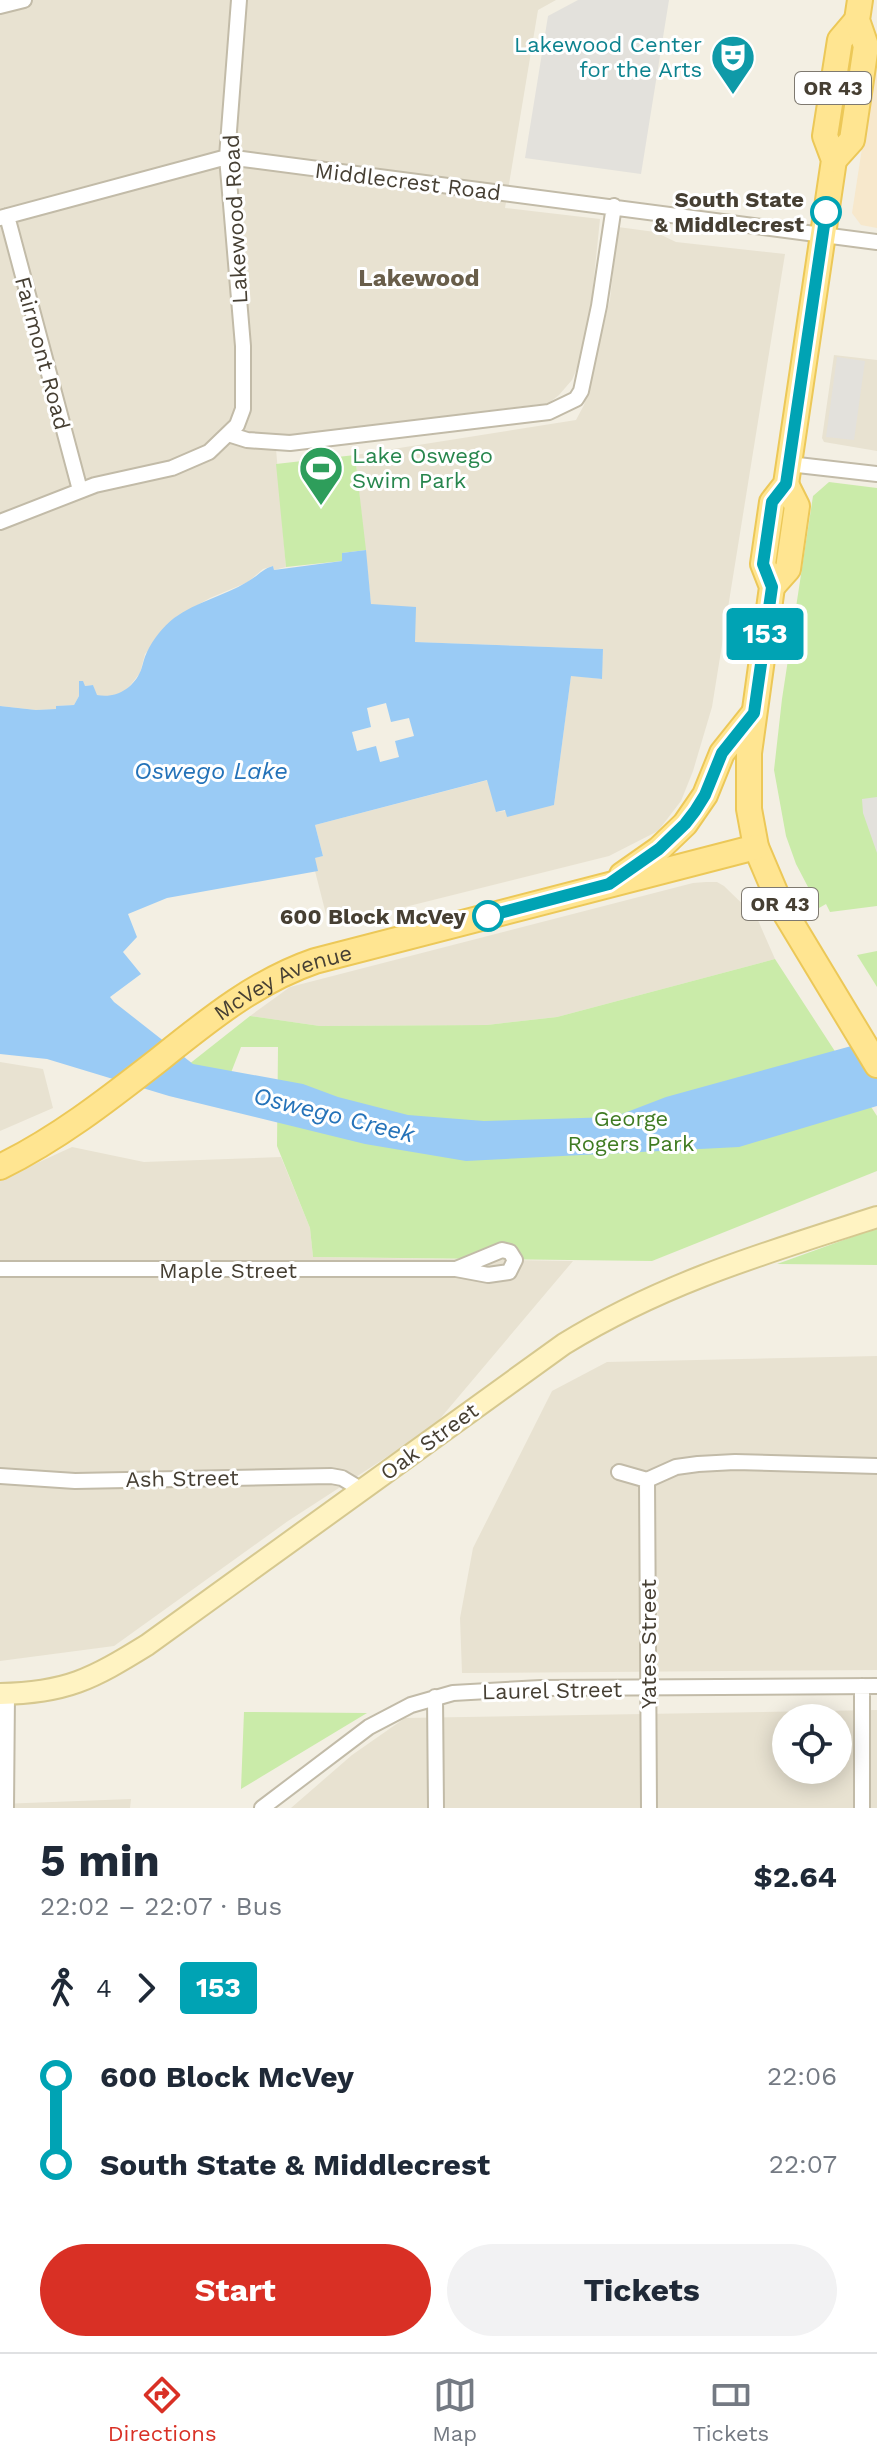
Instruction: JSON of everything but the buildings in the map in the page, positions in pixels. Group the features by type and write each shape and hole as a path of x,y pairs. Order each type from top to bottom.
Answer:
{"main road":[{"name":"OR 43","path":"858,10 840,40 825,136 834,160 787,474 797,506 788,569 772,587 748,781 756,847 766,876 811,958 877,1065"},
{"name":"McVey Avenue","path":"609,884 659,849 685,824 705,795 722,753 754,713"},
{"name":"McVey Avenue","path":"0,1167 68,1129 249,992 296,968 756,847"}],"street":[{"path":"0,6 24,0"},
{"name":"Lakewood Road","path":"228,434 237,425 243,409 245,387 227,157 239,0"},
{"name":"Middlecrest Road","path":"3,217 227,157 877,242"},
{"path":"0,522 80,490 172,468 209,452 228,434 247,440 290,443 549,412 576,399 581,391 599,306 614,206"},
{"name":"Fairmont Road","path":"3,217 80,490"},
{"path":"787,474 877,474"},
{"name":"Oak Street","path":"4,1694 61,1688 110,1668 147,1645 564,1344 634,1305 722,1267 877,1217"},
{"name":"Maple Street","path":"0,1269 456,1269"},
{"path":"619,1472 647,1480 676,1467 698,1464 735,1462 877,1466"},
{"name":"Ash Street","path":"0,1476 75,1481 331,1476 342,1478 362,1490"},
{"name":"Yates Street","path":"647,1480 649,1808"},
{"path":"862,1808 870,1686"},
{"name":"Laurel Street","path":"262,1808 369,1727 411,1705 435,1697 468,1691 541,1688 870,1686"},
{"path":"4,1694 6,1808"},
{"path":"435,1697 436,1808"}],"shaded area":[{"path":"0,0 556,0 538,10 505,208 600,219 592,297 581,359 572,380 559,395 549,403 275,437 286,567 263,569 248,582 174,618 145,654 140,673 125,692 106,697 96,695 93,685 84,686 79,681 79,696 74,705 56,706 56,709 0,706"},
{"path":"578,0 669,0 641,174 525,158 548,16"},
{"path":"877,51 877,228 861,225 852,213"},
{"path":"618,227 655,232 676,242 785,254 712,707 681,801 658,831 609,856 329,926 315,871 314,858 323,856 315,825 488,780 497,812 554,805 571,675 601,679 603,649 415,642 371,604 355,455 576,420 584,405 610,299"},
{"path":"834,355 877,360 877,451 824,442 822,438"},
{"path":"837,357 865,361 854,440 826,437"},
{"path":"877,797 877,853 863,813 862,799"},
{"path":"717,882 757,918 775,959 557,1017 487,1025 320,1026 250,1016 290,987 693,883"},
{"path":"0,1062 43,1069 53,1108 0,1131"},
{"path":"72,1147 144,1162 281,1157 310,1228 313,1257 573,1261 433,1427 288,1521 114,1646 0,1661 0,1180"},
{"path":"877,1356 877,1670 462,1673 460,1618 473,1548 552,1391 607,1362"},
{"path":"852,1710 877,1710 877,1808 291,1808 352,1755 405,1718 772,1712 772,1784 852,1784"},
{"path":"131,1799 130,1808 0,1808 0,1804"}],"green space":[{"name":"Lake Oswego Swim Park","path":"355,455 366,550 342,553 342,561 286,567 276,464"},
{"path":"829,482 877,488 877,906 830,912 826,904 819,908 796,864 786,836 774,770 813,496"},
{"path":"877,951 877,987 857,955"},
{"name":"George Rogers Park","path":"775,959 877,1116 877,1171 652,1261 313,1257 310,1228 277,1146 278,1047 241,1047 225,1088 174,1076 250,1016 320,1026 487,1025 557,1017"},
{"path":"877,1228 877,1265 777,1264"},
{"path":"244,1712 367,1713 241,1789"}],"water":[{"name":"Oswego Lake","path":"366,550 371,604 416,607 415,642 603,649 602,679 571,676 554,805 507,817 505,810 496,812 487,780 315,825 323,856 315,858 318,871 167,898 128,914 137,937 123,952 141,974 110,997 114,1002 193,1064 303,1084 338,1097 408,1115 484,1121 614,1117 666,1097 877,1039 877,1106 739,1147 466,1161 365,1144 169,1096 47,1059 0,1054 0,706 36,710 74,705 79,696 79,681 83,681 85,686 93,685 97,695 117,694 134,682 155,638 183,612 238,587 273,566 274,570 342,561 342,553"}],"pier":[{"path":"386,703 391,722 409,718 414,736 395,741 399,757 380,762 376,746 357,751 352,732 371,727 367,708"}],"bus line":[{"name":"153","path":"488,916 609,884 659,849 695,811 722,753 754,713 772,587 763,564 772,502 786,484 826,212"}],"place":[{"name":"Lakewood Center for the Arts","path":"733,96"},
{"name":"South State & Middlecrest","path":"826,212"},
{"name":"Lake Oswego Swim Park","path":"321,507"},
{"name":"600 Block McVey","path":"488,916"}],"district":[{"name":"Lakewood","path":"419,278"}],"water label":[{"name":"Oswego Creek","path":"334,1115"}]}
